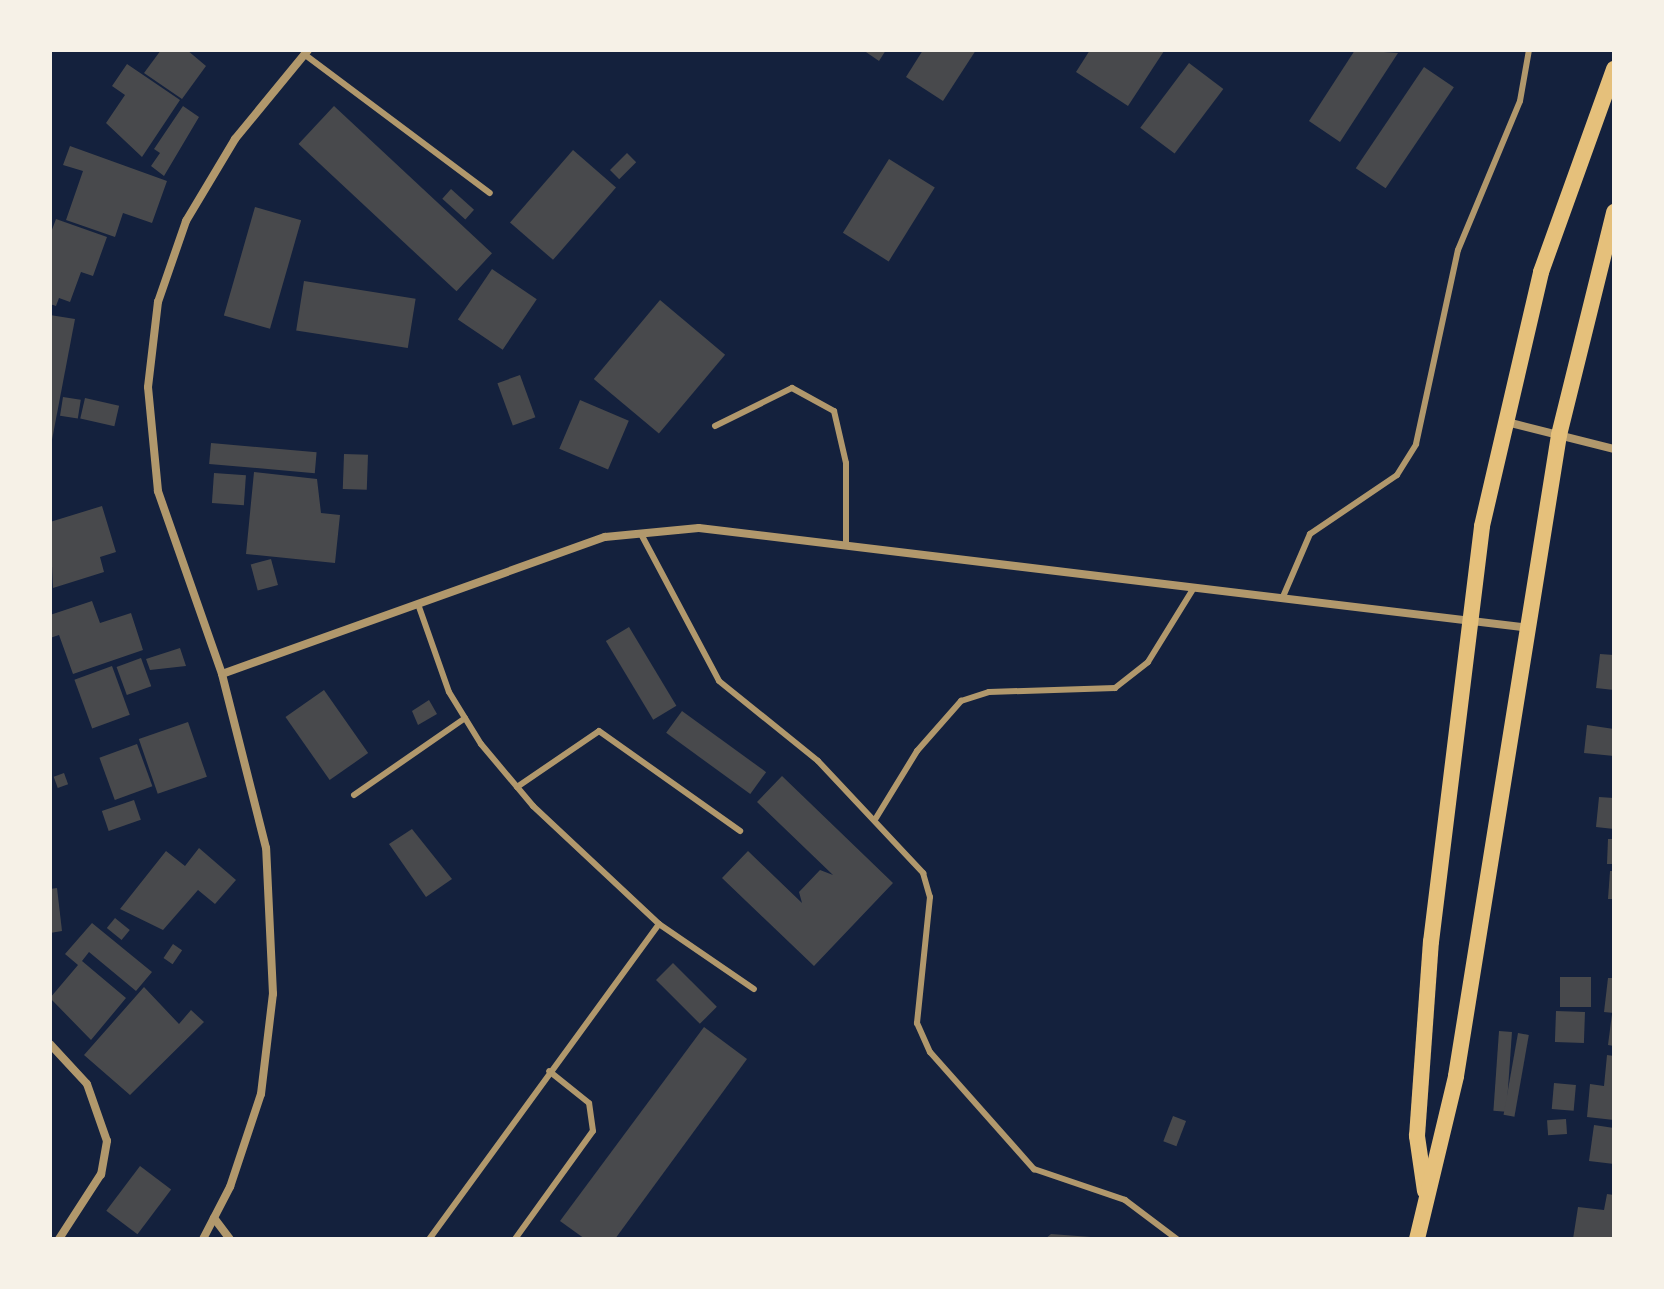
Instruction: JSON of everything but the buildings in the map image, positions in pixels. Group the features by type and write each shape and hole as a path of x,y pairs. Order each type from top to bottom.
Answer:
{"main road":[{"path":"1425,1191 1417,1136 1422,1051 1469,620 1502,421 1568,186 1614,69"},
{"path":"1417,1239 1425,1191 1456,1076 1559,435 1614,212"}],"street":[{"path":"203,1239 214,1218 261,1094 273,994 266,848 222,674 158,491 148,387 158,302 186,221 235,139 306,52"},
{"path":"1502,421 1614,449"},
{"path":"222,674 605,537 699,528 846,542 1193,589 1530,628"},
{"path":"50,1044 87,1084 107,1141 101,1174 59,1239"},
{"path":"214,1218 230,1239"}],"lane":[{"path":"1282,599 1310,534 1397,475 1416,444 1458,250 1520,101 1529,50"},
{"path":"306,52 490,193"},
{"path":"715,426 792,388 834,411 846,463 846,542"},
{"path":"641,534 719,681 876,818 923,873 930,897 917,989 917,1023 930,1052 1034,1169 1125,1200 1177,1239"},
{"path":"876,818 961,701 989,692 1115,688 1148,662 1193,589"},
{"path":"418,604 465,718 517,787 659,924 754,989"},
{"path":"354,795 465,718"},
{"path":"517,787 599,731 740,831"},
{"path":"429,1239 659,924"},
{"path":"515,1239 593,1131 589,1103 549,1071"}]}
